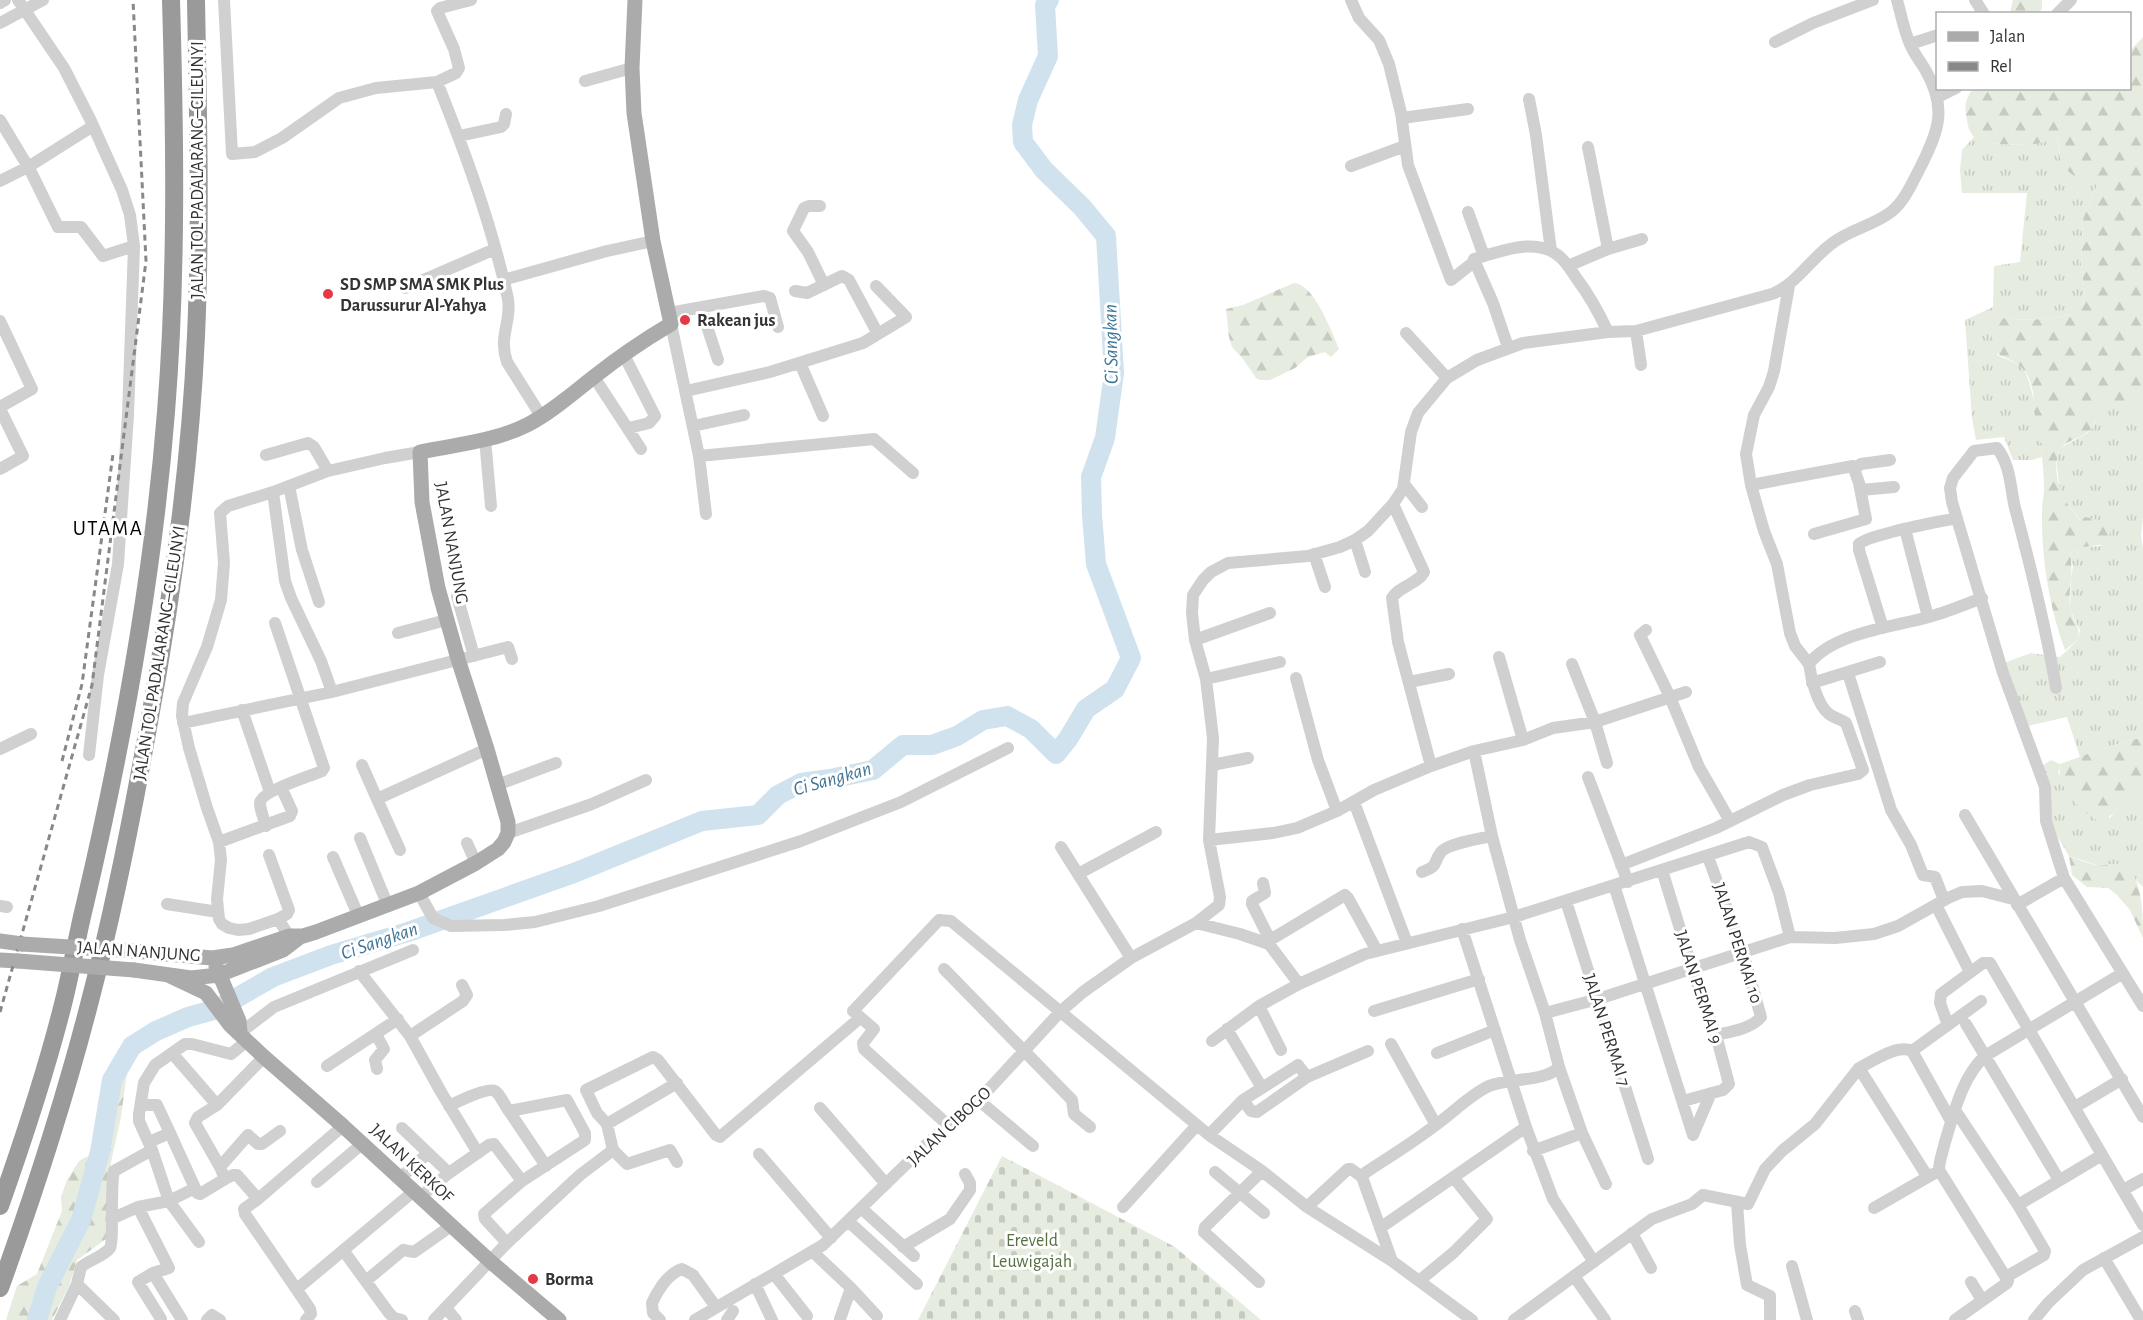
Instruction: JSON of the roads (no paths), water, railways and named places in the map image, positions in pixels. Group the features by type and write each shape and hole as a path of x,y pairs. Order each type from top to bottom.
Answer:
{"highway":[{"name":"JALAN TOL PADALARANG–CILEUNYI","path":"0,1206 15,1164 64,1001 108,808 149,576 166,413 171,335 175,154 171,0"},
{"name":"JALAN TOL PADALARANG–CILEUNYI","path":"0,1288 22,1227 93,990 134,810 170,599 182,512 196,336 200,154 196,0"},
{"path":"0,1196 15,1164"}],"main road":[{"path":"420,452 507,433 541,416 670,318 653,241 634,112 632,68 635,0"},
{"name":"JALAN NANJUNG","path":"0,941 212,958 233,955 388,906 419,893 498,849 508,833 508,822 446,620 429,548 422,502 420,452"},
{"name":"JALAN NANJUNG","path":"0,960 134,970 191,978 219,975 283,950 296,936"},
{"name":"JALAN KERKOF","path":"212,958 219,975 219,997 239,1030 264,1057 555,1319"},
{"path":"168,975 219,997"}],"street":[{"path":"0,3 5,0"},
{"path":"18,0 64,68 93,126 122,189 130,215 134,246 128,415 118,564 98,675 89,755"},
{"path":"0,23 43,0"},
{"path":"224,0 232,154 255,152 282,138 339,98 376,87 437,82 456,73 459,68 454,49 438,11 440,8 471,0"},
{"path":"1351,0 1359,18 1379,40 1389,64 1402,118 1411,176 1451,280 1478,262 1523,246 1551,251 1568,266 1591,298 1608,332"},
{"path":"1775,42 1813,23 1873,0"},
{"path":"1686,692 1595,722 1553,728 1523,740 1474,751 1431,766 1374,790 1337,811 1297,828 1209,840 1213,738 1206,679 1195,640 1191,613 1193,595 1210,572 1228,563 1289,559 1314,554 1355,540 1375,525 1394,504 1404,484 1413,422 1427,400 1447,378 1477,360 1523,343 1608,332 1636,331 1758,298 1789,286 1834,242 1857,228 1885,216 1899,204 1933,142 1939,121 1938,97 1910,44 1897,0"},
{"path":"2059,12 2071,0"},
{"path":"1910,44 1936,36"},
{"path":"585,81 632,68"},
{"path":"437,82 459,136 495,249 509,304 503,338 504,355 541,416"},
{"path":"1938,97 1952,90"},
{"path":"1529,99 1551,251"},
{"path":"1402,118 1468,109"},
{"path":"459,136 501,127 506,114"},
{"path":"0,120 28,167 58,227 80,226 103,256 134,246"},
{"path":"0,181 28,167 93,126"},
{"path":"1351,166 1405,146"},
{"path":"1588,147 1608,249"},
{"path":"820,206 804,208 794,231 808,252 824,285"},
{"path":"1468,212 1478,262 1509,347"},
{"path":"1568,266 1608,249 1642,239"},
{"path":"503,280 607,251 653,241"},
{"path":"405,288 495,249"},
{"path":"795,291 807,293 842,276 849,280 878,334"},
{"path":"686,391 800,363 863,343 906,317 876,286"},
{"path":"1621,864 1730,821 1784,795 1810,785 1858,774 1863,770 1846,723 1828,713 1812,683 1809,664 1795,646 1790,633 1777,564 1764,531 1751,485 1746,454 1754,415 1769,387 1774,371 1789,286"},
{"path":"706,514 699,456 670,318 724,302 768,296 778,327"},
{"path":"701,308 718,360"},
{"path":"0,321 32,389 0,408 23,456 0,469"},
{"path":"1636,331 1641,365"},
{"path":"1406,333 1447,378"},
{"path":"624,355 655,416 654,420 649,423 629,428"},
{"path":"800,363 823,416"},
{"path":"594,376 641,449"},
{"path":"693,426 744,415"},
{"path":"485,439 491,506"},
{"path":"699,456 874,439 913,473"},
{"path":"266,455 309,443 314,447 328,471"},
{"path":"2056,688 2046,628 2012,497 2005,458 1997,448 1988,447 1974,451 1953,478 1950,488 2003,673 2045,787 2045,816 2064,878 2143,1006"},
{"path":"269,855 288,910 286,914 249,929 238,930 222,924 217,899 221,860 219,842 183,723 183,703 207,647 221,600 224,563 220,513 228,506 328,471 420,452"},
{"path":"1855,468 1861,464 1890,460"},
{"path":"1751,485 1850,466 1855,468"},
{"path":"1814,534 1865,520 1855,468"},
{"path":"1404,484 1422,507"},
{"path":"289,486 303,550 319,603"},
{"path":"1861,490 1894,487"},
{"path":"273,492 285,581 321,661 332,692"},
{"path":"1394,504 1424,572 1421,578 1395,593 1392,598 1398,642 1431,766"},
{"path":"1883,628 1858,547 1862,541 1957,518"},
{"path":"1905,529 1928,617"},
{"path":"1355,540 1365,572"},
{"path":"1314,554 1325,588"},
{"path":"457,596 474,656"},
{"path":"1809,664 1816,655 1830,645 1852,636 1928,617 1982,598"},
{"path":"1195,640 1270,613"},
{"path":"398,633 446,620"},
{"path":"266,826 261,801 276,789 322,771 324,768 275,623"},
{"path":"1646,630 1640,635 1671,698 1699,767 1730,821"},
{"path":"183,723 332,692 508,647 512,659"},
{"path":"1500,657 1523,740"},
{"path":"1206,679 1280,662"},
{"path":"1812,683 1880,662"},
{"path":"1572,664 1595,722 1607,763"},
{"path":"1848,673 1891,810 1911,845 1923,875 1935,877 1940,903 1970,972"},
{"path":"1408,682 1449,674"},
{"path":"1296,678 1318,760 1337,811"},
{"path":"219,842 266,826 291,815 292,811 276,789 242,710"},
{"path":"0,749 31,734"},
{"path":"419,893 429,914 442,924 451,926 504,925 535,922 599,906 801,841 901,802 1008,748"},
{"path":"377,799 487,749"},
{"path":"1474,751 1492,836 1529,970 1545,1013 1559,1067 1582,1133 1606,1184"},
{"path":"1212,765 1248,758"},
{"path":"497,785 556,763"},
{"path":"362,765 400,850"},
{"path":"1588,777 1628,882"},
{"path":"508,833 592,804 646,780"},
{"path":"1354,802 1407,943"},
{"path":"1965,815 2143,1117"},
{"path":"1078,874 1156,832"},
{"path":"1422,872 1434,867 1441,852 1448,847 1492,836"},
{"path":"360,838 388,906"},
{"name":"JALAN CIBOGO","path":"695,1320 813,1252 831,1238 977,1099 1026,1051 1060,1012 1083,992 1131,958 1196,923 1216,908 1220,902 1209,840"},
{"path":"467,843 476,863"},
{"path":"1212,1041 1259,1006 1299,984 1365,954 1514,917 1749,843 1762,847 1776,884 1790,937"},
{"path":"1061,847 1131,958"},
{"path":"333,857 358,917"},
{"name":"JALAN PERMAI 10","path":"1708,857 1743,952 1761,1017 1744,1028 1716,1035"},
{"name":"JALAN PERMAI 9","path":"1662,870 1716,1035 1729,1084 1724,1090 1712,1093 1693,1136 1683,1101"},
{"path":"1545,1013 1598,999 1790,937 1835,938 1874,934 1898,926 1962,892 1973,890 2015,902 2064,878"},
{"path":"1263,883 1264,893 1252,901 1252,904 1270,942 1299,984"},
{"path":"1614,885 1683,1101 1712,1093"},
{"path":"1196,923 1270,942 1344,895 1348,898 1377,951"},
{"name":"JALAN PERMAI 7","path":"1566,901 1648,1159"},
{"path":"167,904 218,912"},
{"path":"278,919 296,936"},
{"path":"948,1125 864,1049 863,1043 874,1030 854,1010 939,920 945,919 951,921 1209,1135 1307,1207 1392,1261 1472,1320"},
{"path":"1461,929 1533,1151 1561,1214 1594,1262"},
{"path":"199,1242 169,1201 140,1121 144,1083 155,1065 182,1046 189,1044 231,1054 239,1030 274,1007 413,950"},
{"path":"1948,1025 1940,1003 1941,994 1983,963 1990,963 2143,1225"},
{"path":"944,969 1072,1100 1076,1116 1090,1127"},
{"path":"359,971 410,1036 478,1153"},
{"path":"1955,1320 2007,1283 2006,1277 1939,1170 1953,1115 1970,1076 1985,1056 2123,973"},
{"path":"1374,1011 1479,979"},
{"path":"410,1036 463,1002 467,995 462,985"},
{"path":"1912,1051 1982,1002"},
{"path":"1259,1006 1281,1050"},
{"path":"509,1111 567,1100 653,1057 658,1060 716,1135 720,1137 860,1018"},
{"path":"327,1066 398,1019"},
{"path":"1966,1024 2059,1180"},
{"path":"1227,1029 1262,1088"},
{"path":"1437,1053 1495,1030"},
{"path":"376,1034 384,1049 375,1060 377,1070"},
{"path":"1391,1044 1436,1125"},
{"path":"1514,1320 1529,1316 1574,1276 1661,1214 1692,1204 1703,1195 1737,1203 1749,1203 1765,1169 1782,1151 1815,1124 1859,1068 1903,1049 1912,1051 1953,1115 2018,1205 2045,1251 2044,1255 2006,1277"},
{"path":"1243,1100 1251,1112 1257,1112 1307,1077 1368,1050"},
{"path":"172,1053 217,1105"},
{"path":"225,1179 195,1121 217,1105 264,1057"},
{"path":"1209,1135 1243,1100 1298,1065 1307,1077"},
{"path":"1362,1178 1365,1173 1486,1088 1504,1081 1540,1076 1557,1070 1559,1067"},
{"path":"1859,1068 1927,1176"},
{"path":"2075,1107 2122,1079"},
{"path":"607,1124 677,1083"},
{"path":"449,1106 469,1096 492,1090 496,1092 546,1166"},
{"path":"586,1090 597,1113 607,1124 613,1150 627,1164 670,1150 677,1162"},
{"path":"977,1099 1033,1146"},
{"path":"507,1243 485,1219 484,1214 522,1181 582,1143 586,1137 567,1100"},
{"path":"141,1105 157,1106 197,1193 200,1194 232,1174 237,1175 258,1199"},
{"path":"820,1108 886,1184"},
{"path":"1123,1206 1197,1125"},
{"path":"306,1320 311,1314 310,1309 245,1214 244,1209 343,1126"},
{"path":"1380,1228 1526,1127"},
{"path":"402,1128 449,1173"},
{"path":"220,1167 248,1135 258,1144 262,1144 280,1131"},
{"path":"60,1320 77,1284 81,1267 110,1248 112,1243 114,1171 170,1133"},
{"path":"1533,1151 1582,1133"},
{"path":"317,1182 362,1144"},
{"path":"297,1289 343,1250 417,1194 489,1145 494,1144 522,1181"},
{"path":"434,1320 507,1243 580,1175 613,1150"},
{"path":"400,1178 427,1154"},
{"path":"759,1154 831,1238"},
{"path":"2018,1205 2102,1155"},
{"path":"1307,1207 1348,1169 1351,1169 1362,1178 1392,1261"},
{"path":"1874,1208 1939,1170"},
{"path":"1215,1172 1264,1213"},
{"path":"1259,1282 1204,1232 1205,1227 1262,1172"},
{"path":"903,1247 944,1223 954,1214 970,1190 970,1183 965,1174"},
{"path":"1419,1281 1453,1253 1487,1219 1454,1178"},
{"path":"2123,1190 2143,1179"},
{"path":"111,1219 138,1207 169,1201 195,1188"},
{"path":"1737,1203 1740,1245 1747,1285 1770,1296 1770,1320"},
{"path":"138,1207 169,1268 140,1279 138,1283 160,1319"},
{"path":"861,1208 914,1257"},
{"path":"848,1221 917,1284"},
{"path":"367,1280 403,1250 414,1252 451,1226"},
{"path":"1632,1233 1651,1268"},
{"path":"2034,1320 2048,1303 2084,1270 2143,1237"},
{"path":"343,1250 389,1313 394,1318 402,1320"},
{"path":"813,1252 877,1316"},
{"path":"2104,1258 2141,1320"},
{"path":"1792,1266 1807,1320"},
{"path":"660,1320 653,1313 652,1304 667,1280 676,1271 682,1269 693,1275 716,1306"},
{"path":"153,1273 182,1320"},
{"path":"774,1274 807,1316"},
{"path":"1574,1276 1605,1320"},
{"path":"1971,1282 1982,1300"},
{"path":"77,1284 114,1320"},
{"path":"755,1284 772,1320"},
{"path":"840,1319 851,1288"},
{"path":"446,1308 456,1320"},
{"path":"207,1320 212,1315 220,1320"}],"waterway":[{"name":"Ci Sangkan","path":"37,1320 47,1287 81,1220 100,1152 112,1080 132,1046 156,1031 188,1017 217,1009 273,977 331,955 408,932 574,873 702,821 758,815 778,795 801,783 873,770 903,745 932,745 957,736 983,720 1007,716 1031,729 1056,754 1086,709 1115,689 1131,658 1096,564 1091,477 1105,438 1114,373 1106,236 1082,207 1044,170 1023,142 1022,125 1028,100 1048,56 1045,5 1049,0"}],"railway":[{"path":"0,1012 92,685 146,261 133,0"},
{"path":"62,761 82,684 113,454"}],"place":[{"name":"SD SMP SMA SMK Plus Darussurur Al-Yahya","path":"328,294"},
{"name":"Rakean jus","path":"685,320"},
{"name":"Borma","path":"533,1279"}],"district":[{"name":"UTAMA","path":"108,528"}],"park label":[{"name":"Ereveld Leuwigajah","path":"1032,1250"}]}
